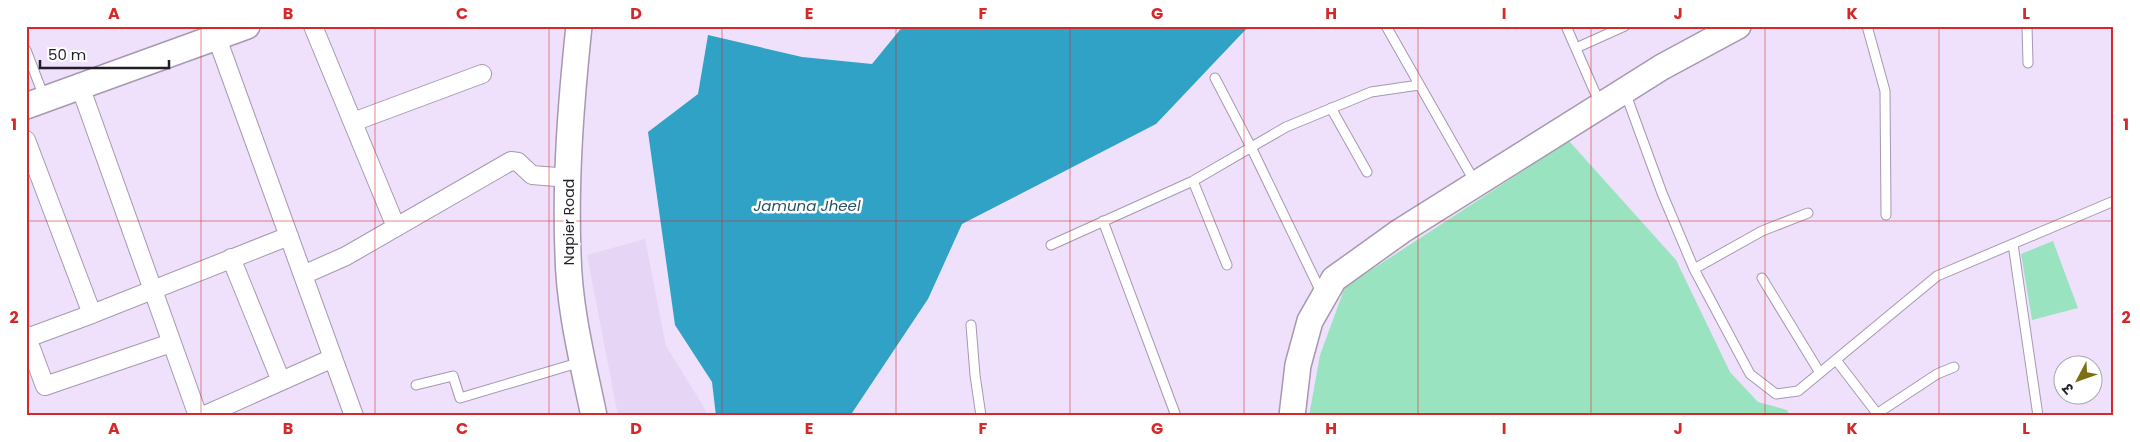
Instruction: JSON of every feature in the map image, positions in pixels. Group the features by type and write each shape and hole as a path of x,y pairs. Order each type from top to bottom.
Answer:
{"street":[{"path":"35,103 215,32 247,26"},
{"path":"313,26 396,227"},
{"path":"567,26 556,260 570,366 580,416"},
{"name":"Napier Road","path":"578,26 570,122 561,177 573,312 594,416"},
{"path":"1292,416 1298,365 1310,321 1334,279 1401,231 1624,90 1730,28"},
{"path":"215,32 354,416"},
{"path":"353,122 482,74"},
{"path":"80,86 198,416"},
{"path":"26,140 92,314"},
{"path":"302,275 346,256 511,161 518,162 532,175 561,177"},
{"path":"171,342 45,386 27,337 92,314 289,236"},
{"path":"231,258 281,381"},
{"path":"203,416 333,358"}],"lane":[{"path":"1386,26 1476,184"},
{"path":"1566,26 1601,106"},
{"path":"1576,48 1605,30 1625,26"},
{"path":"1867,26 1885,91 1886,215"},
{"path":"2027,26 2028,63"},
{"path":"26,50 35,103"},
{"path":"1215,78 1324,297"},
{"path":"1052,245 1193,181 1286,126 1371,92 1419,85"},
{"path":"1624,90 1662,193 1694,269 1750,374 1776,394 1798,392 1937,276 2114,201"},
{"path":"1331,108 1367,172"},
{"path":"1193,181 1227,265"},
{"path":"1694,269 1762,230 1808,213"},
{"path":"1103,221 1176,416"},
{"path":"2012,244 2038,416"},
{"path":"1762,278 1820,373"},
{"path":"971,325 981,416"},
{"path":"1836,360 1879,415 1937,374 1954,367"},
{"path":"416,385 452,376 460,398 570,366"}],"shaded area":[{"path":"645,239 666,346 705,409 707,416 618,416 587,255"}],"green space":[{"path":"1569,141 1676,260 1730,372 1758,402 1787,410 1790,416 1309,416 1320,355 1345,287"},
{"path":"2053,241 2078,308 2032,320 2021,254"}],"water":[{"name":"Jamuna Jheel","path":"903,26 1249,26 1156,124 962,224 928,299 850,416 716,416 712,382 675,325 648,132 698,94 708,35 802,57 872,64"}]}
